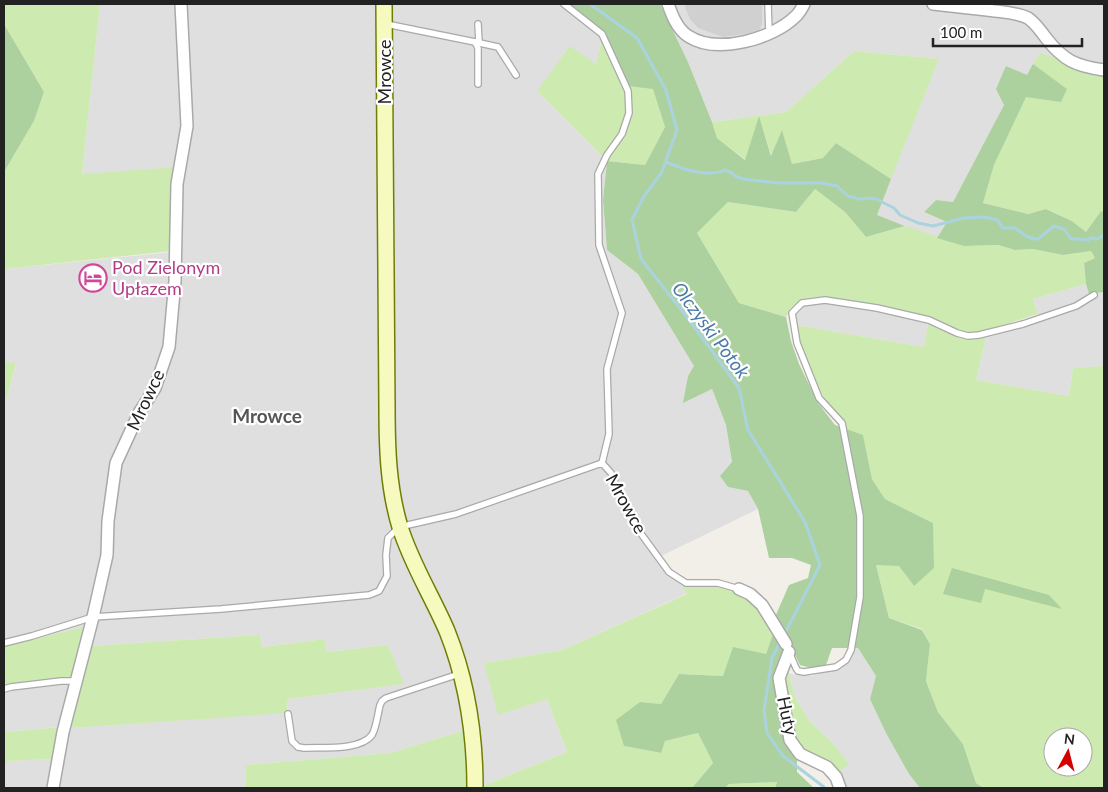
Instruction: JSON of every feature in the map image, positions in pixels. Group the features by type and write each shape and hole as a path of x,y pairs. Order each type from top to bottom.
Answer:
{"street":[{"name":"Mrowce","path":"53,788 63,732 93,618 107,555 108,521 116,463 139,414 155,388 169,347 175,281 177,184 186,126 181,4"},
{"name":"Mrowce","path":"384,4 387,449 390,485 400,528 447,632 461,673 470,718 475,788"},
{"path":"668,4 674,19 687,35 703,42 727,44 769,34 789,23 798,15 804,4"},
{"path":"933,4 1023,16 1033,22 1054,47 1069,60 1104,70"},
{"name":"Mrowce","path":"739,589 750,594 762,605 788,648"},
{"name":"Huty","path":"788,648 779,678 790,740 800,754 827,767 836,777 840,788"}],"lane":[{"path":"564,4 602,34 628,91 629,113 622,134 607,155 598,174 599,245 622,313 607,369 609,434 602,463"},
{"path":"768,4 769,34"},
{"path":"478,24 478,84"},
{"path":"384,25 477,42 498,48 516,75"},
{"path":"788,648 798,671 804,672 836,667 846,660 851,650 860,597 860,516 842,423 819,398 797,343 792,313 802,303 825,300 877,308 929,320 968,336 1023,324 1076,306 1094,295"},
{"name":"Mrowce","path":"400,528 456,514 602,463 611,473 624,504 639,531 669,572 686,583 718,583 739,589"},
{"path":"4,642 93,618 220,610 369,595 379,591 386,576 388,538 400,528"},
{"path":"288,714 292,741 298,746 304,748 351,746 360,743 372,735 380,705 386,698 461,673"},
{"path":"4,689 61,680 76,680"}],"shaded area":[{"path":"100,4 565,4 603,34 596,64 537,91 607,161 603,200 607,250 638,274 695,366 688,376 684,402 712,389 726,425 732,462 728,487 748,491 758,509 661,556 688,593 562,650 485,663 547,699 567,752 477,788 465,730 390,753 245,765 246,788 4,788 4,765 8,761 54,759 59,727 4,732 4,686 83,677 71,728 287,712 288,699 403,684 388,645 327,652 323,639 262,647 260,635 80,646 83,627 4,646 4,409 16,364 4,362 4,269 172,252 82,174"},
{"path":"660,4 1104,4 1104,73 1027,75 1004,105 953,202 936,200 924,212 947,222 937,238 876,215 939,59 854,51 786,112 712,122 688,62"},
{"path":"686,4 762,4 762,24 758,32 723,37 698,28 690,19 685,7"},
{"path":"1086,284 1089,294 1104,292 1104,366 1073,368 1069,396 976,380 986,338 1040,321 1033,299"},
{"path":"809,303 823,303 879,311 928,324 924,347 796,325 796,315 800,308"},
{"path":"854,648 858,648 876,676 909,774 920,788 843,788 838,773 848,764 831,741 809,721 794,695 789,673 811,676 843,667 850,659"}],"green space":[{"path":"4,4 100,4 82,174 177,167 172,251 4,269 4,172 34,121 44,92 4,24"},
{"path":"565,4 660,4 688,62 717,138 745,160 759,116 771,156 782,130 792,164 823,158 836,143 891,179 877,215 905,226 866,237 845,212 815,189 796,212 728,202 697,233 739,303 786,317 791,341 799,364 818,403 835,425 863,435 872,479 885,499 933,523 934,568 914,586 899,566 876,565 889,618 922,630 930,644 926,681 938,712 963,744 976,783 984,788 920,788 909,774 870,699 876,676 858,648 832,648 826,665 811,668 800,665 787,635 775,617 789,585 808,578 811,565 792,558 769,558 758,509 748,491 728,487 720,476 732,462 726,425 712,389 683,403 688,376 694,366 638,274 607,250 603,200 607,161 645,165 665,127 653,89 628,86 603,34"},
{"path":"4,24 44,92 34,121 4,172"},
{"path":"603,34 653,88 665,127 645,165 607,161 537,91 570,46 596,64"},
{"path":"854,51 939,59 891,179 836,143 823,158 792,164 782,131 772,157 759,117 746,160 717,138 712,122 786,112"},
{"path":"1040,53 1104,73 1104,212 1101,211 1086,232 1072,221 1047,209 1028,214 983,203 994,165 1026,96 1060,101 1066,89 1033,64"},
{"path":"1033,64 1067,89 1061,102 1026,97 994,165 983,203 1028,214 1046,209 1072,221 1086,232 1101,211 1104,212 1104,292 1089,294 1084,263 1095,258 1091,251 1063,255 1033,249 1015,250 998,245 964,246 937,238 947,222 924,212 936,200 953,202 1004,105 996,89 1006,66 1027,75"},
{"path":"815,189 845,212 866,237 906,226 964,246 998,245 1015,250 1033,249 1063,255 1091,251 1095,258 1084,263 1086,284 1033,299 1038,314 981,332 964,332 913,313 815,297 801,299 791,308 786,317 739,303 697,233 728,202 796,212"},
{"path":"928,324 968,340 986,338 976,380 1069,396 1073,368 1104,366 1104,788 985,788 976,783 963,744 938,712 926,681 930,644 922,629 889,618 876,565 899,565 914,586 933,523 885,499 872,479 863,436 846,429 823,396 804,358 796,325 924,347"},
{"path":"4,362 16,363 4,409"},
{"path":"952,568 1049,595 1062,609 985,589 981,603 943,594"},
{"path":"682,585 724,587 745,594 754,599 761,607 774,631 766,654 723,676 679,674 661,704 640,702 624,746 660,753 665,741 698,733 713,763 692,788 477,788 567,752 547,699 498,715 484,663 562,650 687,594"},
{"path":"83,627 80,646 260,635 262,647 324,639 327,652 388,645 404,684 288,699 287,713 71,728 83,677 4,686 4,646"},
{"path":"774,631 786,651 777,679 797,755 797,772 814,788 775,788 777,782 729,784 725,788 692,788 713,763 698,733 665,741 661,753 624,746 616,720 640,702 661,704 679,674 723,676 733,647 766,654"},
{"path":"784,671 789,673 794,695 809,721 831,741 849,764 838,773 808,754 794,741 782,683"},
{"path":"60,727 54,759 8,761 4,765 4,732"},
{"path":"465,730 472,788 246,788 245,765 390,753"},
{"path":"777,782 775,788 725,788 729,784"}],"waterway":[{"name":"Olczyski Potok","path":"590,4 637,38 666,90 677,130 662,172 644,196 632,220 641,259 687,317 739,388 748,430 805,522 820,565 784,635"},
{"path":"666,162 687,170 703,173 725,170 743,179 778,183 821,183 837,186 848,196 859,199 874,198 894,208 900,215 918,223 933,226 964,218 985,217 997,220 1003,228 1015,228 1034,239 1038,239 1054,226 1064,229 1071,239 1097,239 1104,235"},
{"name":"Olczyski Potok","path":"781,640 772,658 764,711 767,733 783,756 824,788"}],"place":[{"name":"Pod Zielonym Upłazem","path":"93,278"}],"district":[{"name":"Mrowce","path":"267,416"}]}
